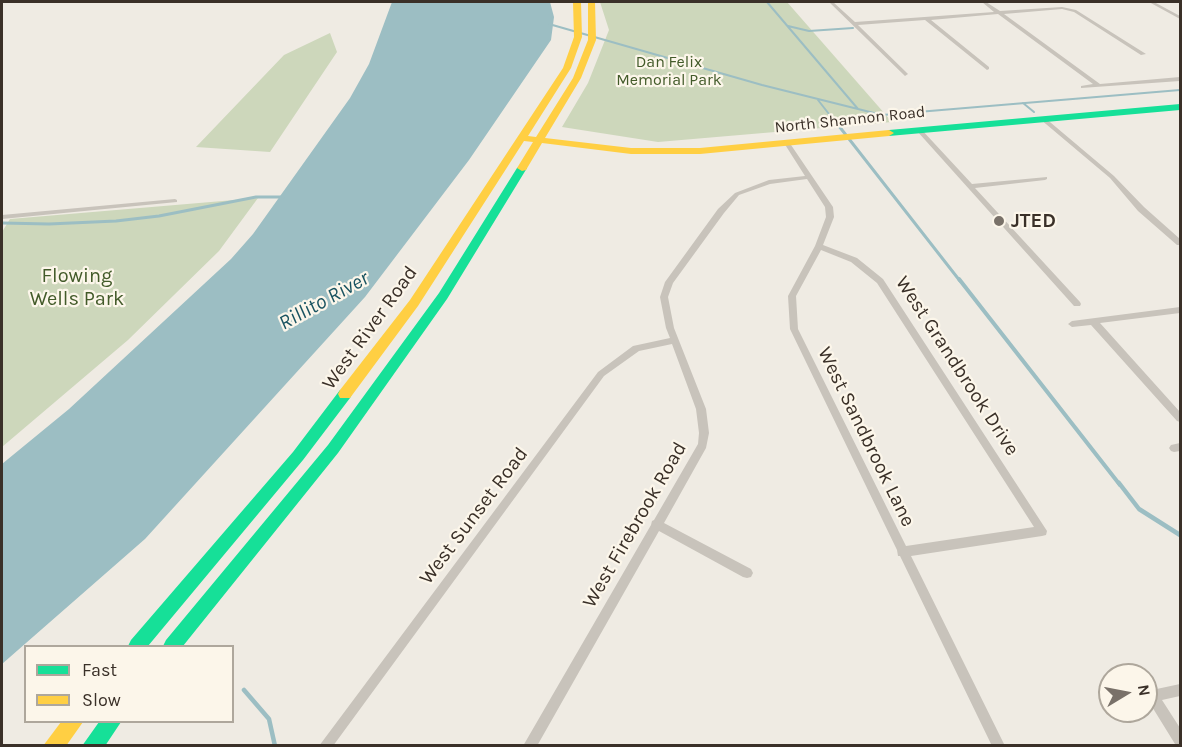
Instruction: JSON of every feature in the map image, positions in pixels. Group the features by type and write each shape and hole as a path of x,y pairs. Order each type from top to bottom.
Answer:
{"main road":[{"name":"West River Road","path":"138,645 298,456 414,303 523,138 586,33 577,2"},
{"name":"West River Road","path":"173,645 333,449 443,296 578,78 591,2"},
{"name":"North Shannon Road","path":"523,138 631,151 700,151 1180,107"},
{"path":"53,746 72,723"},
{"path":"92,746 110,723"}],"street":[{"path":"831,2 905,74"},
{"path":"984,2 1099,86"},
{"path":"1151,2 1180,18"},
{"path":"854,24 1069,8 1143,54"},
{"path":"927,19 987,68"},
{"path":"1083,87 1180,79"},
{"path":"1042,118 1112,177 1141,209 1180,243"},
{"path":"919,130 1077,304"},
{"name":"West Sandbrook Lane","path":"787,143 829,207 830,217 819,246 792,296 794,329 999,746"},
{"name":"West Firebrook Road","path":"529,746 702,445 704,433 701,409 675,340 664,297 669,282 737,194 769,182 810,177"},
{"path":"970,186 1045,178"},
{"path":"2,217 175,201"},
{"name":"West Grandbrook Drive","path":"819,246 854,260 880,281 1042,531 902,552"},
{"path":"1072,324 1180,310"},
{"path":"1093,321 1180,418"},
{"name":"West Sunset Road","path":"325,746 601,374 636,348 675,340"},
{"path":"656,524 747,573"},
{"path":"1180,690 1152,696 1180,740"}],"green space":[{"name":"Dan Felix Memorial Park","path":"600,2 787,2 892,122 658,142 562,127 588,83 609,30"},
{"path":"330,33 337,52 270,152 196,147 284,55"},
{"name":"Flowing Wells Park","path":"258,198 219,251 128,340 2,447 2,232 10,219"}],"water":[{"name":"Rillito River","path":"392,2 550,2 554,17 551,40 469,160 365,297 145,539 2,664 2,464 69,409 231,259 253,234 350,98 369,64"}],"waterway":[{"path":"767,2 858,109"},
{"path":"549,24 762,85 858,109"},
{"path":"788,26 809,31 853,28"},
{"path":"1023,103 1180,90"},
{"path":"818,100 836,123"},
{"path":"858,109 882,115 1023,103"},
{"path":"1023,103 1034,112"},
{"path":"835,121 960,281"},
{"path":"2,223 49,224 116,221 159,216 256,197 283,197"},
{"path":"959,279 1120,485"},
{"path":"1119,483 1139,509 1180,535"},
{"path":"244,690 269,719 275,746"}],"traffic: fast":[{"path":"889,133 1180,107"},
{"path":"173,645 333,449 443,296 522,168"},
{"path":"138,645 298,456 345,394"},
{"path":"92,746 110,723"}],"traffic: slow":[{"path":"345,394 414,303 567,68 578,37 577,2"},
{"path":"522,168 577,78 592,40 591,2"},
{"path":"523,138 631,151 700,151 889,133"},
{"path":"53,746 72,723"}],"place":[{"name":"JTED","path":"999,221"}]}
